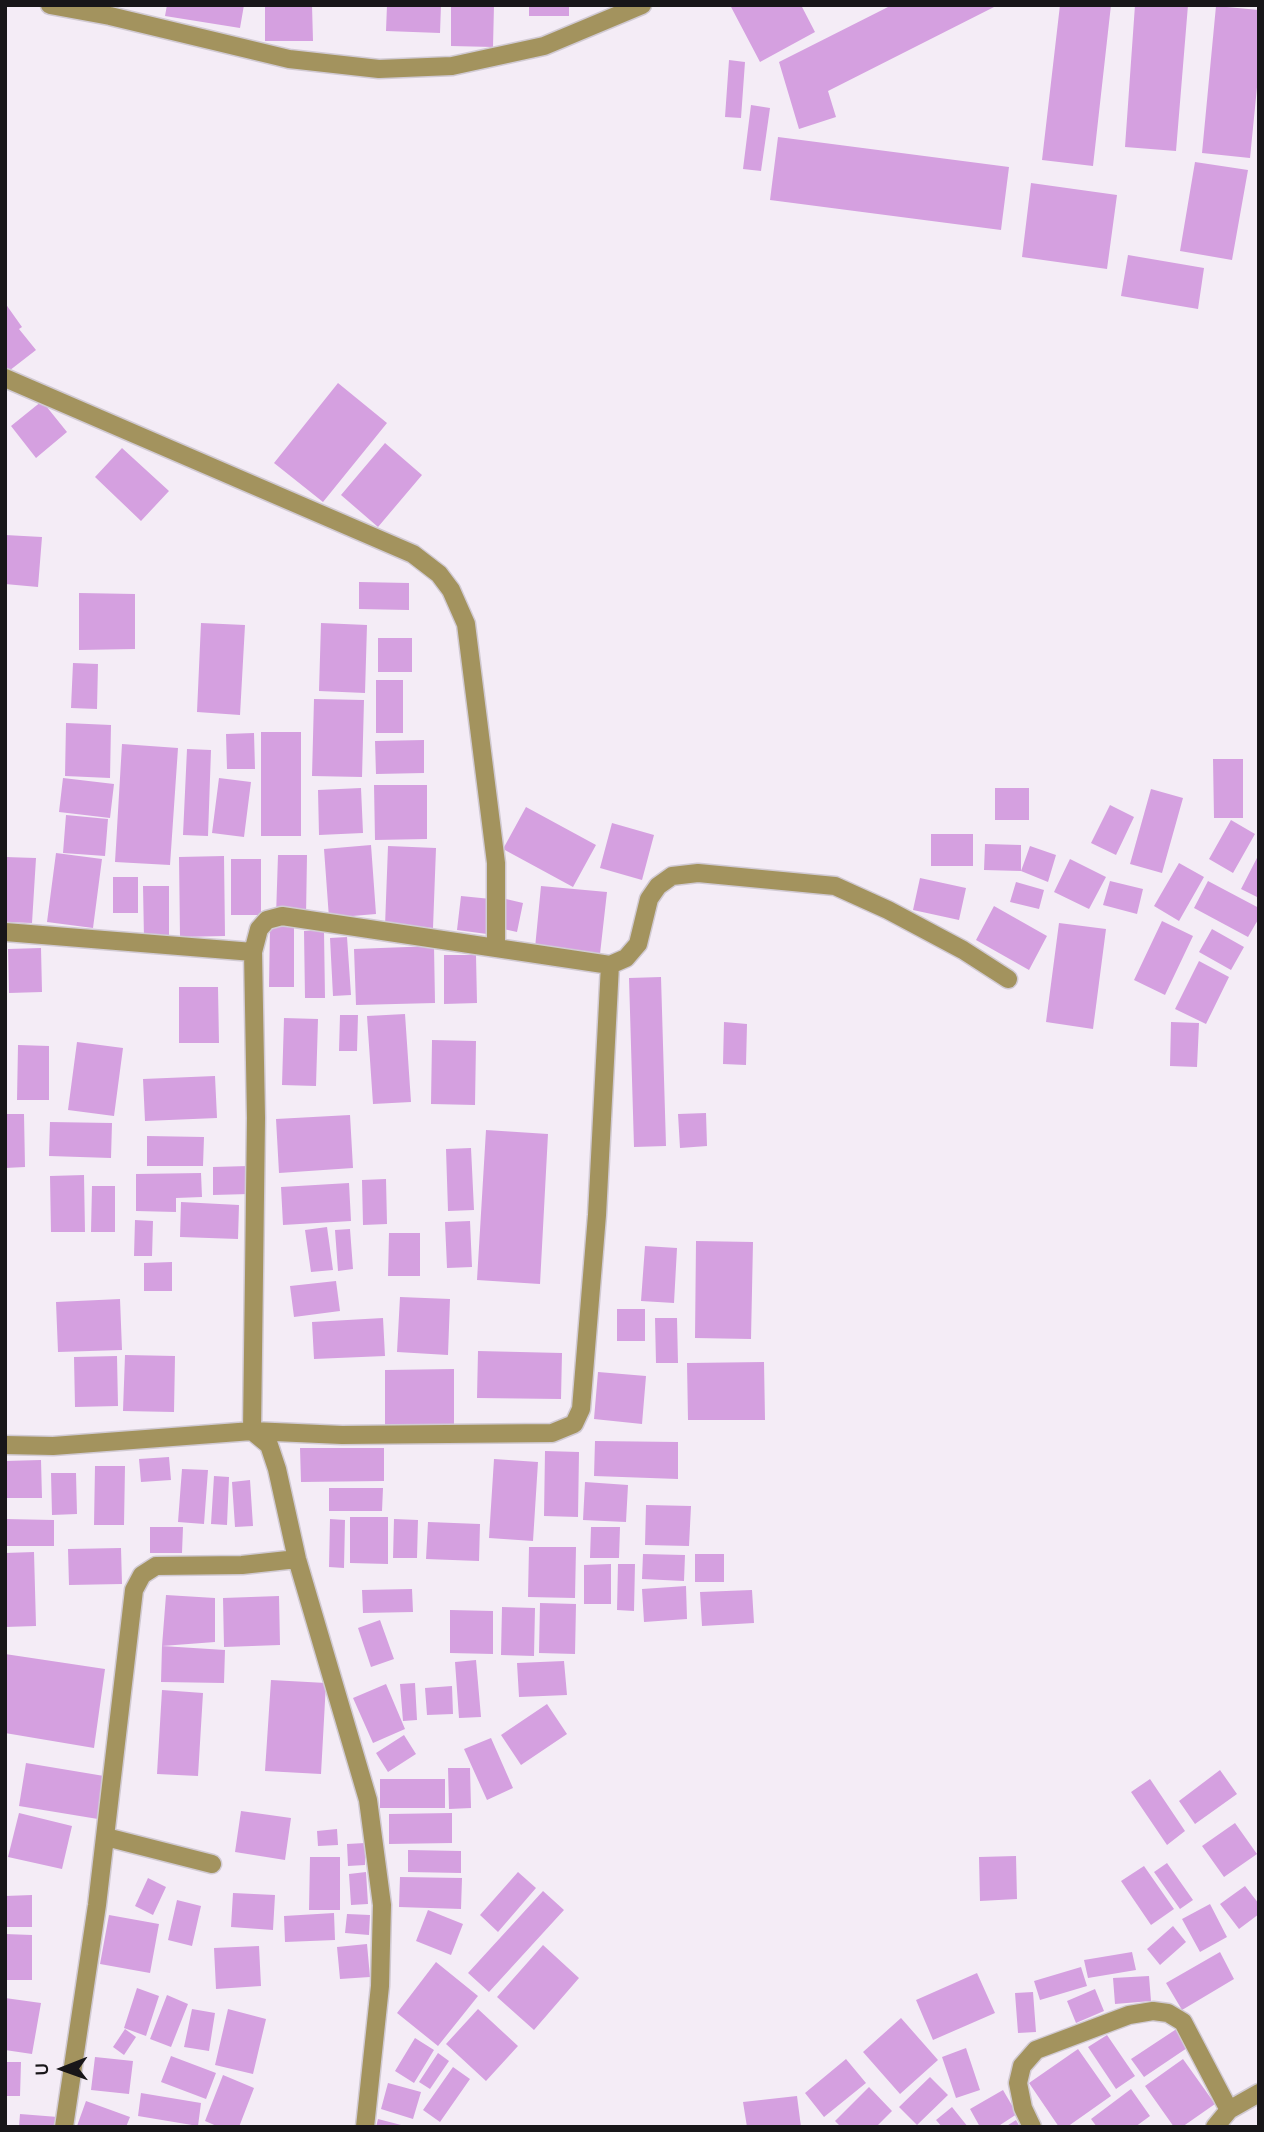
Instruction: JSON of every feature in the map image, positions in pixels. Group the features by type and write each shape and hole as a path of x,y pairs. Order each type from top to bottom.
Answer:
{"street":[{"path":"50,5 110,16 289,59 379,69 452,66 544,46 642,5"},
{"path":"5,378 413,554 439,574 451,590 466,624 496,863 496,948"},
{"path":"252,1431 256,1118 253,952 259,929 267,920 282,916 610,965 626,957 638,944 649,899 658,886 672,876 698,873 835,886 888,910 963,950 1008,979"},
{"path":"5,932 253,952"},
{"path":"5,1445 53,1446 252,1431 342,1435 552,1433 574,1424 582,1409 597,1215 610,965"},
{"path":"252,1431 269,1444 277,1469 297,1559 368,1800 382,1905 380,1986 365,2127"},
{"path":"64,2127 106,1837 134,1590 142,1575 156,1566 242,1565 297,1559"},
{"path":"106,1837 212,1864"},
{"path":"1032,2127 1023,2108 1017,2083 1022,2066 1035,2050 1129,2015 1153,2011 1168,2013 1183,2022 1229,2110"},
{"path":"1215,2127 1229,2110 1259,2093"}],"building":[{"path":"167,5 244,5 240,28 165,16"},
{"path":"265,5 312,5 313,41 265,41"},
{"path":"387,5 441,5 440,33 386,31"},
{"path":"451,5 494,5 493,47 451,46"},
{"path":"529,5 569,5 569,16 529,16"},
{"path":"730,5 801,5 815,32 760,62"},
{"path":"892,5 998,5 828,91 836,117 799,129 779,62"},
{"path":"1060,5 1111,5 1093,166 1042,160"},
{"path":"1135,5 1188,5 1176,151 1125,147"},
{"path":"1216,6 1259,10 1259,67 1250,158 1202,153"},
{"path":"729,60 745,62 741,118 725,117"},
{"path":"751,105 770,108 761,171 743,169"},
{"path":"778,137 1009,167 1001,230 770,200"},
{"path":"1195,162 1248,170 1232,260 1180,251"},
{"path":"1031,183 1117,195 1107,269 1022,257"},
{"path":"1128,255 1204,268 1198,309 1121,296"},
{"path":"5,303 22,327 19,329 36,350 5,374"},
{"path":"338,383 387,423 323,502 274,463"},
{"path":"42,401 67,432 36,458 11,426"},
{"path":"385,443 422,475 378,527 341,495"},
{"path":"122,448 169,491 141,521 95,477"},
{"path":"5,535 42,537 38,587 5,584"},
{"path":"359,582 409,583 409,610 359,609"},
{"path":"79,593 135,594 135,649 79,650"},
{"path":"201,623 245,625 240,715 197,712"},
{"path":"321,623 367,625 365,693 319,691"},
{"path":"378,638 412,638 412,672 378,672"},
{"path":"73,663 98,664 97,709 71,708"},
{"path":"376,680 403,680 403,733 376,733"},
{"path":"314,699 364,700 362,777 312,776"},
{"path":"66,723 111,725 110,778 65,776"},
{"path":"261,732 301,732 301,836 261,836"},
{"path":"254,733 255,769 227,769 226,734"},
{"path":"424,740 424,773 376,774 375,741"},
{"path":"122,744 178,748 170,865 115,862"},
{"path":"187,749 211,750 208,836 183,835"},
{"path":"1213,759 1243,759 1243,818 1214,818"},
{"path":"63,778 114,784 110,818 59,812"},
{"path":"219,778 251,782 244,837 212,833"},
{"path":"374,785 427,785 427,839 375,840"},
{"path":"361,788 363,833 319,835 318,790"},
{"path":"995,788 1029,788 1029,820 995,820"},
{"path":"1151,789 1183,798 1162,873 1130,864"},
{"path":"1110,805 1134,817 1116,855 1091,843"},
{"path":"526,807 596,845 573,887 503,849"},
{"path":"66,815 108,819 105,856 63,853"},
{"path":"1231,820 1255,834 1233,873 1209,859"},
{"path":"612,823 654,835 642,880 600,868"},
{"path":"931,834 973,834 973,866 931,866"},
{"path":"985,844 1021,845 1021,871 984,870"},
{"path":"371,845 376,914 329,918 324,849"},
{"path":"388,846 436,848 433,928 385,926"},
{"path":"1030,846 1056,855 1048,882 1021,871"},
{"path":"56,853 102,859 93,928 47,922"},
{"path":"1259,854 1259,898 1241,889"},
{"path":"278,855 307,855 306,917 276,916"},
{"path":"224,856 225,936 180,937 179,857"},
{"path":"5,857 36,858 32,923 5,922"},
{"path":"231,859 261,859 261,915 231,915"},
{"path":"1070,859 1106,877 1089,909 1054,892"},
{"path":"1179,863 1204,877 1179,921 1154,906"},
{"path":"113,877 138,877 138,913 113,913"},
{"path":"920,878 966,888 959,920 913,910"},
{"path":"1110,881 1143,889 1137,914 1103,905"},
{"path":"1208,881 1259,908 1259,918 1248,937 1194,908"},
{"path":"1016,882 1044,890 1039,909 1010,902"},
{"path":"143,886 169,886 169,939 144,939"},
{"path":"541,886 607,892 600,954 535,948"},
{"path":"461,896 491,899 487,934 457,930"},
{"path":"506,899 523,903 517,932 499,928"},
{"path":"994,906 1047,936 1029,970 976,940"},
{"path":"1162,921 1193,936 1165,995 1134,980"},
{"path":"1059,923 1106,929 1093,1029 1046,1022"},
{"path":"270,926 294,926 294,987 269,987"},
{"path":"1212,929 1244,947 1231,970 1199,952"},
{"path":"304,931 324,931 325,998 305,998"},
{"path":"347,937 351,995 333,996 330,938"},
{"path":"434,946 435,1003 356,1005 354,949"},
{"path":"41,948 42,992 9,993 8,949"},
{"path":"444,955 476,955 477,1003 444,1004"},
{"path":"1199,961 1229,977 1206,1024 1175,1009"},
{"path":"661,977 666,1146 634,1147 629,978"},
{"path":"179,987 218,987 219,1043 179,1043"},
{"path":"405,1014 411,1102 373,1104 367,1016"},
{"path":"340,1015 358,1015 357,1051 339,1051"},
{"path":"284,1018 318,1019 316,1086 282,1085"},
{"path":"724,1022 747,1024 746,1065 723,1064"},
{"path":"1171,1022 1199,1023 1197,1067 1170,1066"},
{"path":"432,1040 476,1041 475,1105 431,1104"},
{"path":"77,1042 123,1048 114,1116 68,1110"},
{"path":"18,1045 49,1046 49,1100 17,1100"},
{"path":"215,1076 217,1118 145,1121 143,1079"},
{"path":"706,1113 707,1146 680,1148 678,1114"},
{"path":"5,1114 24,1114 25,1167 5,1168"},
{"path":"350,1115 353,1168 279,1173 276,1119"},
{"path":"50,1122 112,1123 111,1158 49,1156"},
{"path":"486,1130 548,1134 540,1284 477,1280"},
{"path":"147,1136 204,1137 203,1166 147,1166"},
{"path":"471,1148 474,1210 448,1211 446,1149"},
{"path":"248,1166 249,1194 213,1195 213,1167"},
{"path":"201,1173 202,1197 176,1198 176,1212 136,1211 136,1174"},
{"path":"84,1175 85,1232 51,1232 50,1176"},
{"path":"386,1179 387,1224 363,1225 362,1180"},
{"path":"349,1183 351,1221 283,1225 281,1187"},
{"path":"92,1186 115,1186 115,1232 91,1232"},
{"path":"181,1202 239,1205 238,1239 180,1237"},
{"path":"135,1220 153,1221 152,1256 134,1256"},
{"path":"470,1221 472,1267 447,1268 445,1222"},
{"path":"327,1227 333,1270 311,1272 305,1230"},
{"path":"350,1229 353,1269 338,1271 335,1230"},
{"path":"389,1233 420,1233 420,1276 388,1276"},
{"path":"696,1241 753,1242 751,1339 695,1338"},
{"path":"645,1246 677,1248 674,1303 641,1301"},
{"path":"172,1262 172,1291 144,1291 144,1263"},
{"path":"336,1281 340,1311 294,1317 290,1286"},
{"path":"400,1297 450,1299 448,1355 397,1352"},
{"path":"120,1299 122,1350 58,1352 56,1302"},
{"path":"617,1309 645,1309 645,1341 617,1341"},
{"path":"383,1318 385,1356 314,1359 312,1322"},
{"path":"655,1318 677,1318 678,1363 656,1363"},
{"path":"478,1351 562,1353 561,1399 477,1398"},
{"path":"125,1355 175,1356 174,1412 123,1411"},
{"path":"117,1356 118,1406 75,1407 74,1357"},
{"path":"764,1362 765,1420 688,1420 687,1363"},
{"path":"454,1369 454,1429 385,1429 385,1370"},
{"path":"598,1372 646,1376 642,1424 594,1419"},
{"path":"595,1441 678,1442 678,1479 594,1476"},
{"path":"300,1448 384,1448 384,1481 301,1482"},
{"path":"545,1451 579,1452 578,1517 544,1516"},
{"path":"169,1457 171,1480 141,1482 139,1459"},
{"path":"494,1459 538,1462 533,1541 489,1538"},
{"path":"41,1460 42,1498 5,1498 5,1461"},
{"path":"95,1466 125,1466 124,1525 94,1525"},
{"path":"182,1469 208,1470 204,1524 178,1522"},
{"path":"51,1473 76,1473 77,1514 52,1515"},
{"path":"214,1476 229,1477 227,1525 211,1524"},
{"path":"250,1480 253,1526 235,1527 232,1482"},
{"path":"585,1482 628,1485 626,1522 583,1520"},
{"path":"329,1488 383,1488 382,1511 329,1511"},
{"path":"646,1505 691,1506 689,1546 645,1545"},
{"path":"350,1517 388,1517 388,1564 350,1563"},
{"path":"5,1519 54,1520 54,1546 5,1546"},
{"path":"330,1519 345,1520 344,1568 329,1567"},
{"path":"394,1519 418,1520 417,1558 393,1558"},
{"path":"428,1522 480,1524 479,1561 426,1559"},
{"path":"150,1527 183,1527 182,1553 150,1553"},
{"path":"591,1527 620,1527 619,1558 590,1558"},
{"path":"529,1547 576,1547 575,1598 528,1597"},
{"path":"121,1548 122,1584 69,1585 68,1549"},
{"path":"34,1552 36,1626 5,1627 5,1553"},
{"path":"643,1554 685,1555 684,1581 642,1579"},
{"path":"695,1554 724,1554 724,1582 695,1582"},
{"path":"611,1564 611,1604 584,1604 584,1565"},
{"path":"618,1564 635,1564 634,1611 617,1610"},
{"path":"686,1586 687,1619 644,1622 642,1589"},
{"path":"412,1589 413,1612 363,1613 362,1590"},
{"path":"752,1590 754,1623 702,1626 700,1592"},
{"path":"166,1595 215,1598 215,1642 162,1646"},
{"path":"279,1596 280,1645 224,1647 223,1598"},
{"path":"540,1603 576,1604 575,1654 539,1653"},
{"path":"502,1607 535,1608 534,1656 501,1655"},
{"path":"450,1610 493,1611 493,1654 450,1653"},
{"path":"380,1620 394,1659 371,1667 358,1628"},
{"path":"162,1646 225,1650 224,1683 161,1682"},
{"path":"5,1654 105,1669 94,1748 5,1733"},
{"path":"476,1660 481,1717 459,1718 455,1662"},
{"path":"564,1661 567,1695 519,1697 517,1663"},
{"path":"271,1680 326,1683 321,1774 265,1771"},
{"path":"415,1683 417,1720 403,1721 400,1684"},
{"path":"386,1684 405,1729 373,1743 353,1698"},
{"path":"452,1686 453,1714 427,1715 425,1688"},
{"path":"162,1690 203,1693 198,1776 157,1774"},
{"path":"547,1704 567,1734 521,1765 501,1735"},
{"path":"404,1735 416,1754 388,1772 376,1753"},
{"path":"491,1738 513,1788 487,1800 464,1749"},
{"path":"26,1763 110,1777 104,1820 19,1806"},
{"path":"448,1768 470,1768 471,1808 449,1809"},
{"path":"1220,1770 1237,1794 1195,1824 1179,1801"},
{"path":"380,1779 445,1779 445,1808 380,1808"},
{"path":"1150,1779 1185,1831 1167,1845 1131,1792"},
{"path":"241,1811 291,1818 285,1860 235,1852"},
{"path":"19,1813 72,1826 62,1869 8,1857"},
{"path":"452,1813 452,1843 389,1844 389,1814"},
{"path":"1235,1823 1257,1854 1224,1877 1202,1846"},
{"path":"337,1829 338,1845 318,1846 317,1831"},
{"path":"365,1843 365,1865 348,1866 347,1844"},
{"path":"408,1850 461,1851 461,1873 408,1872"},
{"path":"1016,1856 1017,1899 980,1901 979,1857"},
{"path":"310,1857 340,1857 340,1910 309,1910"},
{"path":"1167,1863 1193,1900 1180,1909 1154,1872"},
{"path":"1144,1866 1174,1909 1151,1925 1121,1881"},
{"path":"366,1872 368,1904 351,1905 349,1874"},
{"path":"518,1872 536,1888 498,1932 480,1915"},
{"path":"400,1877 462,1878 461,1909 399,1907"},
{"path":"148,1878 166,1887 153,1915 135,1906"},
{"path":"1245,1886 1259,1904 1259,1914 1239,1929 1220,1904"},
{"path":"543,1891 564,1910 489,1992 468,1973"},
{"path":"233,1893 275,1895 273,1930 231,1927"},
{"path":"32,1895 32,1927 5,1927 5,1896"},
{"path":"177,1900 201,1906 192,1946 168,1940"},
{"path":"1210,1904 1227,1937 1200,1952 1182,1919"},
{"path":"428,1910 463,1924 451,1955 416,1941"},
{"path":"334,1913 335,1940 285,1942 284,1916"},
{"path":"347,1914 370,1915 369,1935 345,1933"},
{"path":"109,1915 159,1924 150,1973 100,1964"},
{"path":"1173,1926 1186,1942 1160,1965 1147,1949"},
{"path":"5,1934 32,1935 32,1980 5,1980"},
{"path":"367,1944 370,1977 340,1979 337,1947"},
{"path":"543,1945 579,1978 534,2030 497,1997"},
{"path":"259,1946 261,1986 216,1989 214,1948"},
{"path":"1132,1952 1136,1970 1088,1978 1084,1960"},
{"path":"1220,1952 1234,1979 1182,2010 1166,1983"},
{"path":"436,1962 478,1996 438,2046 397,2013"},
{"path":"1081,1967 1087,1986 1040,2000 1034,1981"},
{"path":"977,1973 995,2013 933,2040 916,2000"},
{"path":"1149,1976 1151,2001 1115,2004 1113,1978"},
{"path":"137,1988 159,1996 146,2036 124,2028"},
{"path":"1095,1989 1104,2011 1076,2023 1067,2001"},
{"path":"1033,1992 1036,2032 1018,2033 1015,1993"},
{"path":"167,1995 188,2004 171,2047 150,2039"},
{"path":"5,1998 41,2003 32,2054 5,2050"},
{"path":"192,2009 215,2013 209,2051 184,2047"},
{"path":"228,2009 266,2019 253,2074 215,2065"},
{"path":"478,2009 518,2046 486,2081 446,2044"},
{"path":"901,2018 938,2060 900,2094 863,2052"},
{"path":"1178,2028 1190,2046 1144,2077 1131,2059"},
{"path":"125,2029 136,2037 124,2055 113,2047"},
{"path":"1107,2035 1135,2076 1116,2089 1088,2047"},
{"path":"415,2038 434,2050 414,2083 395,2071"},
{"path":"966,2048 980,2090 956,2098 942,2057"},
{"path":"1078,2049 1111,2096 1067,2127 1059,2127 1029,2083"},
{"path":"438,2053 449,2061 430,2089 419,2082"},
{"path":"171,2056 216,2073 206,2099 161,2082"},
{"path":"95,2057 133,2061 129,2094 91,2090"},
{"path":"846,2059 866,2083 824,2117 805,2093"},
{"path":"1183,2059 1215,2104 1182,2127 1174,2127 1145,2086"},
{"path":"5,2062 21,2062 20,2096 5,2096"},
{"path":"453,2067 470,2079 440,2122 423,2110"},
{"path":"223,2075 254,2088 239,2127 219,2127 205,2121"},
{"path":"930,2077 948,2095 917,2125 899,2107"},
{"path":"388,2083 421,2092 413,2119 381,2109"},
{"path":"869,2087 892,2111 876,2127 841,2127 835,2121"},
{"path":"1131,2089 1150,2116 1135,2127 1097,2127 1091,2119"},
{"path":"1003,2090 1017,2114 997,2127 980,2127 970,2109"},
{"path":"141,2093 201,2103 198,2126 138,2116"},
{"path":"797,2096 801,2127 747,2127 743,2102"},
{"path":"86,2101 130,2117 126,2127 77,2126"},
{"path":"952,2107 968,2127 942,2127 936,2120"},
{"path":"20,2114 58,2117 57,2127 19,2127"},
{"path":"378,2119 405,2126 376,2127"},
{"path":"1016,2120 1020,2127 1005,2127"}]}
